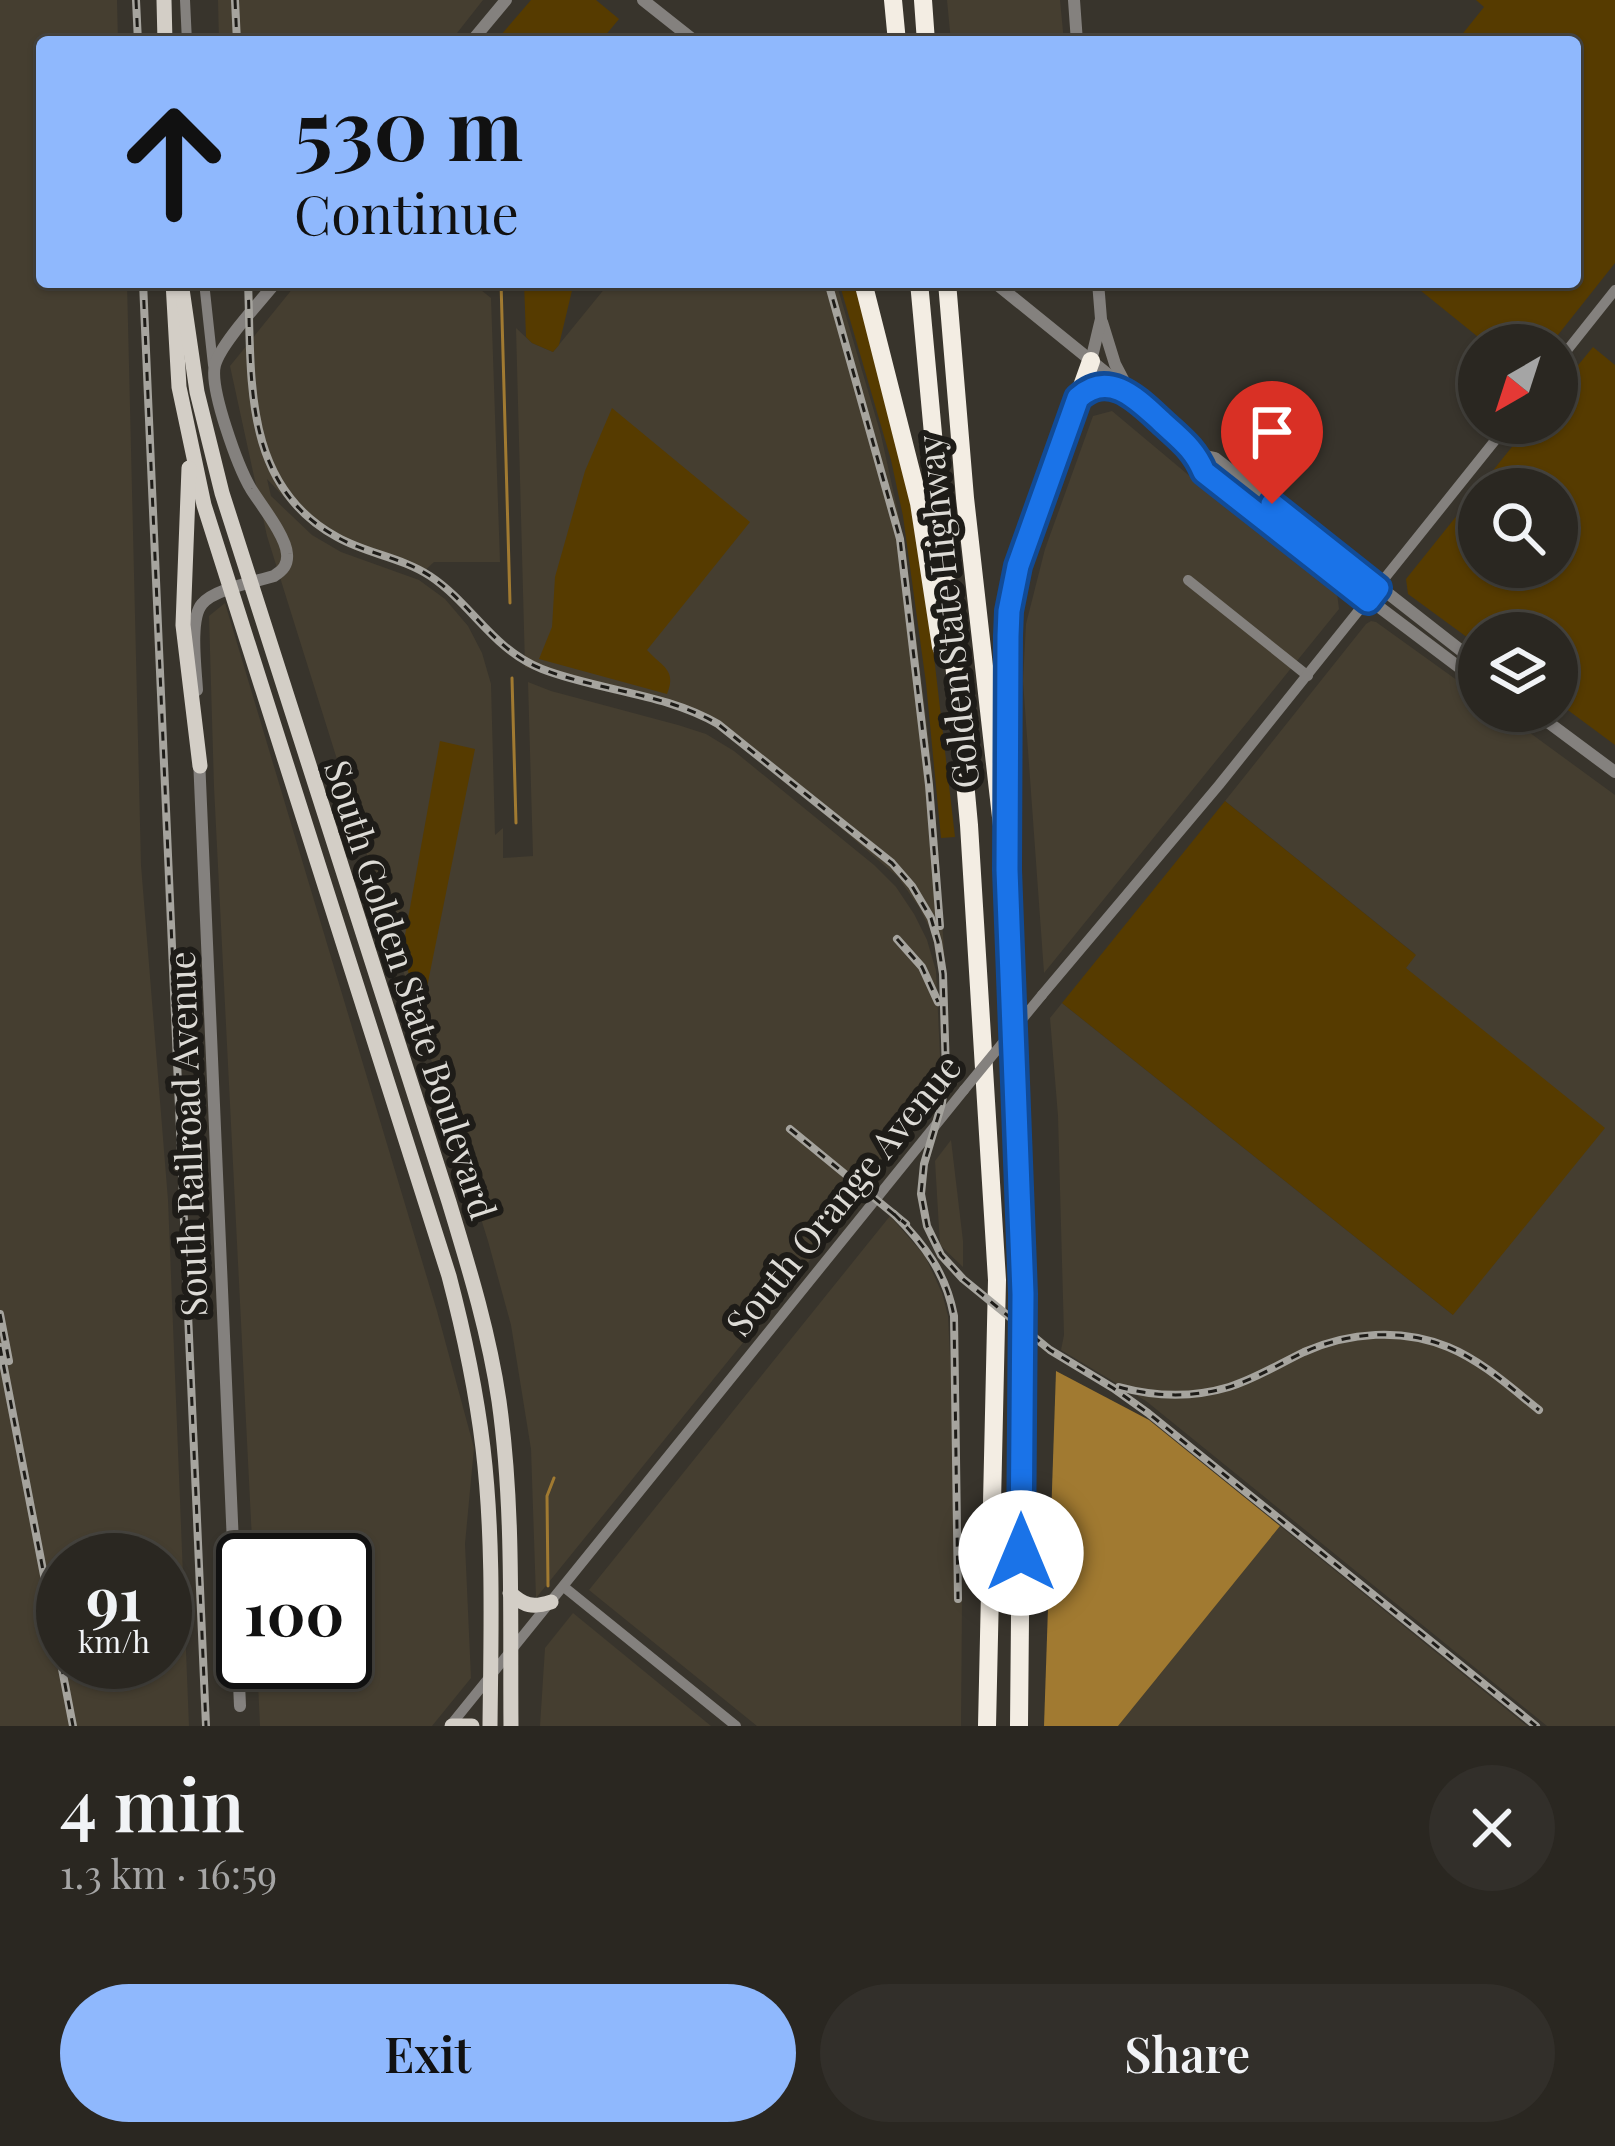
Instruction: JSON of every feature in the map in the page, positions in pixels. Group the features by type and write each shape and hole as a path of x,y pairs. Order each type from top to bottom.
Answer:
{"highway":[{"path":"893,0 896,36"},
{"path":"923,0 926,36"},
{"path":"865,288 919,503 969,825"},
{"name":"Golden State Highway","path":"920,288 969,825 997,1280 987,1726"},
{"name":"Golden State Highway","path":"948,288 965,498 1007,870 1023,1294 1019,1726"},
{"path":"1007,870 1009,611 1018,566 1091,362"},
{"path":"1078,398 1102,386 1131,393"}],"main road":[{"path":"164,0 165,36"},
{"name":"South Golden State Boulevard","path":"177,288 178,372 204,505 241,586 456,1225 483,1319 505,1453 511,1726"},
{"name":"South Golden State Boulevard","path":"178,288 241,586 461,1322 486,1475 490,1726"},
{"path":"190,447 183,626 200,766"},
{"path":"511,1593 532,1606 551,1602"},
{"path":"451,1726 472,1726"}],"street":[{"path":"185,0 187,36"},
{"path":"475,36 506,0"},
{"path":"643,0 688,36"},
{"path":"1074,0 1077,36"},
{"path":"205,288 224,420 240,468 286,549 282,571 241,586"},
{"path":"214,368 271,288"},
{"path":"1001,288 1131,393 1197,454 1204,472 1237,500 1458,667"},
{"path":"1099,288 1115,364 1131,393"},
{"path":"1578,337 1615,290"},
{"path":"1091,362 1102,319"},
{"name":"South Orange Avenue","path":"451,1726 1492,444"},
{"path":"1197,454 1215,458 1458,649"},
{"path":"1188,580 1308,676"},
{"name":"South Railroad Avenue","path":"240,1706 196,616 206,599 241,586"},
{"path":"1561,732 1615,772"},
{"path":"564,1587 736,1726"}],"shaded area":[{"path":"0,0 117,0 118,36 36,36 36,288 127,288 141,865 168,1200 181,1533 36,1533 36,1689 188,1689 189,1726 0,1726"},
{"path":"218,0 483,0 455,36 219,36"},
{"path":"531,0 596,0 619,19 605,36 500,36"},
{"path":"947,0 1060,0 1063,36 950,36"},
{"path":"1476,0 1615,0 1615,263 1567,324 1462,324 1417,288 1581,288 1581,36 1461,36 1484,7"},
{"path":"293,288 478,288 491,298 500,562 434,562 422,573 355,550 306,520 267,479 271,496 312,535 341,552 419,580 445,599 468,626 491,684 495,835 503,828 503,858 533,856 528,682 706,734 734,751 896,887 927,940 936,971 942,1097 536,1598 531,1449 511,1325 267,536 230,366"},
{"path":"524,288 573,288 559,345 553,352 526,337"},
{"path":"605,288 838,288 881,435 905,545 932,767 947,996 934,937 898,877 738,740 714,722 681,710 525,667 516,328 532,343 553,352"},
{"path":"841,288 859,288 903,457 930,622 955,837 941,838 926,683 891,460"},
{"path":"1593,347 1615,365 1615,745 1578,718 1578,612 1458,612 1458,631 1408,594 1406,579 1458,514 1458,588 1578,588 1578,468 1495,468 1514,444 1578,444 1578,365"},
{"path":"612,408 750,522 647,650 669,674 667,694 539,659 552,627 555,577 585,471"},
{"path":"1112,411 1337,593 1339,609 1044,973 1023,681 1026,624 1045,549 1093,416"},
{"path":"225,603 474,1448 465,1544 471,1678 432,1726 260,1726 258,1689 372,1689 372,1533 252,1533 209,616"},
{"path":"1376,622 1458,681 1458,732 1529,732 1615,795 1615,1726 1547,1726 1146,1401 1061,1350 1058,1116 1050,1018 1062,1003 1453,1315 1406,967 1415,954 1225,801 1366,624"},
{"path":"440,741 475,749 420,1022 404,941"},
{"path":"1225,801 1416,955 1406,968 1605,1128 1453,1315 1062,1003"},
{"path":"951,1140 963,1267 940,1245 935,1161"},
{"path":"890,1216 925,1256 948,1316 962,1598 961,1726 757,1726 589,1590"},
{"path":"1056,1371 1149,1420 1280,1526 1118,1726 1044,1726"},
{"path":"1280,1526 1527,1726 1118,1726"},
{"path":"573,1613 711,1726 540,1726 545,1648"}],"waterway":[{"path":"501,288 510,603"},
{"path":"512,678 516,823"},
{"path":"548,1586 547,1496 554,1478"}],"railway":[{"path":"136,0 138,36"},
{"path":"235,0 237,36"},
{"path":"143,288 206,1726"},
{"path":"248,288 258,425 283,488 306,515 348,543 430,576 525,661 676,705 718,724 892,863 912,886 931,918 943,974 946,1073 921,1194 927,1226 941,1255 963,1279 1050,1350 1148,1413 1536,1726"},
{"path":"830,288 900,539 940,926"},
{"path":"897,939 922,967 938,1002"},
{"path":"790,1129 906,1224"},
{"path":"894,1214 932,1260 954,1316 958,1599"},
{"path":"0,1314 9,1361"},
{"path":"1119,1387 1174,1395 1215,1391 1321,1345 1394,1335 1430,1341 1460,1353 1539,1410"},
{"path":"0,1347 73,1726"}],"route":[{"path":"1021,1553 1023,1294 1007,870 1007,658 1012,590 1078,398 1094,387 1131,393 1197,454 1204,472 1368,601 1378,588 1272,504"}]}
